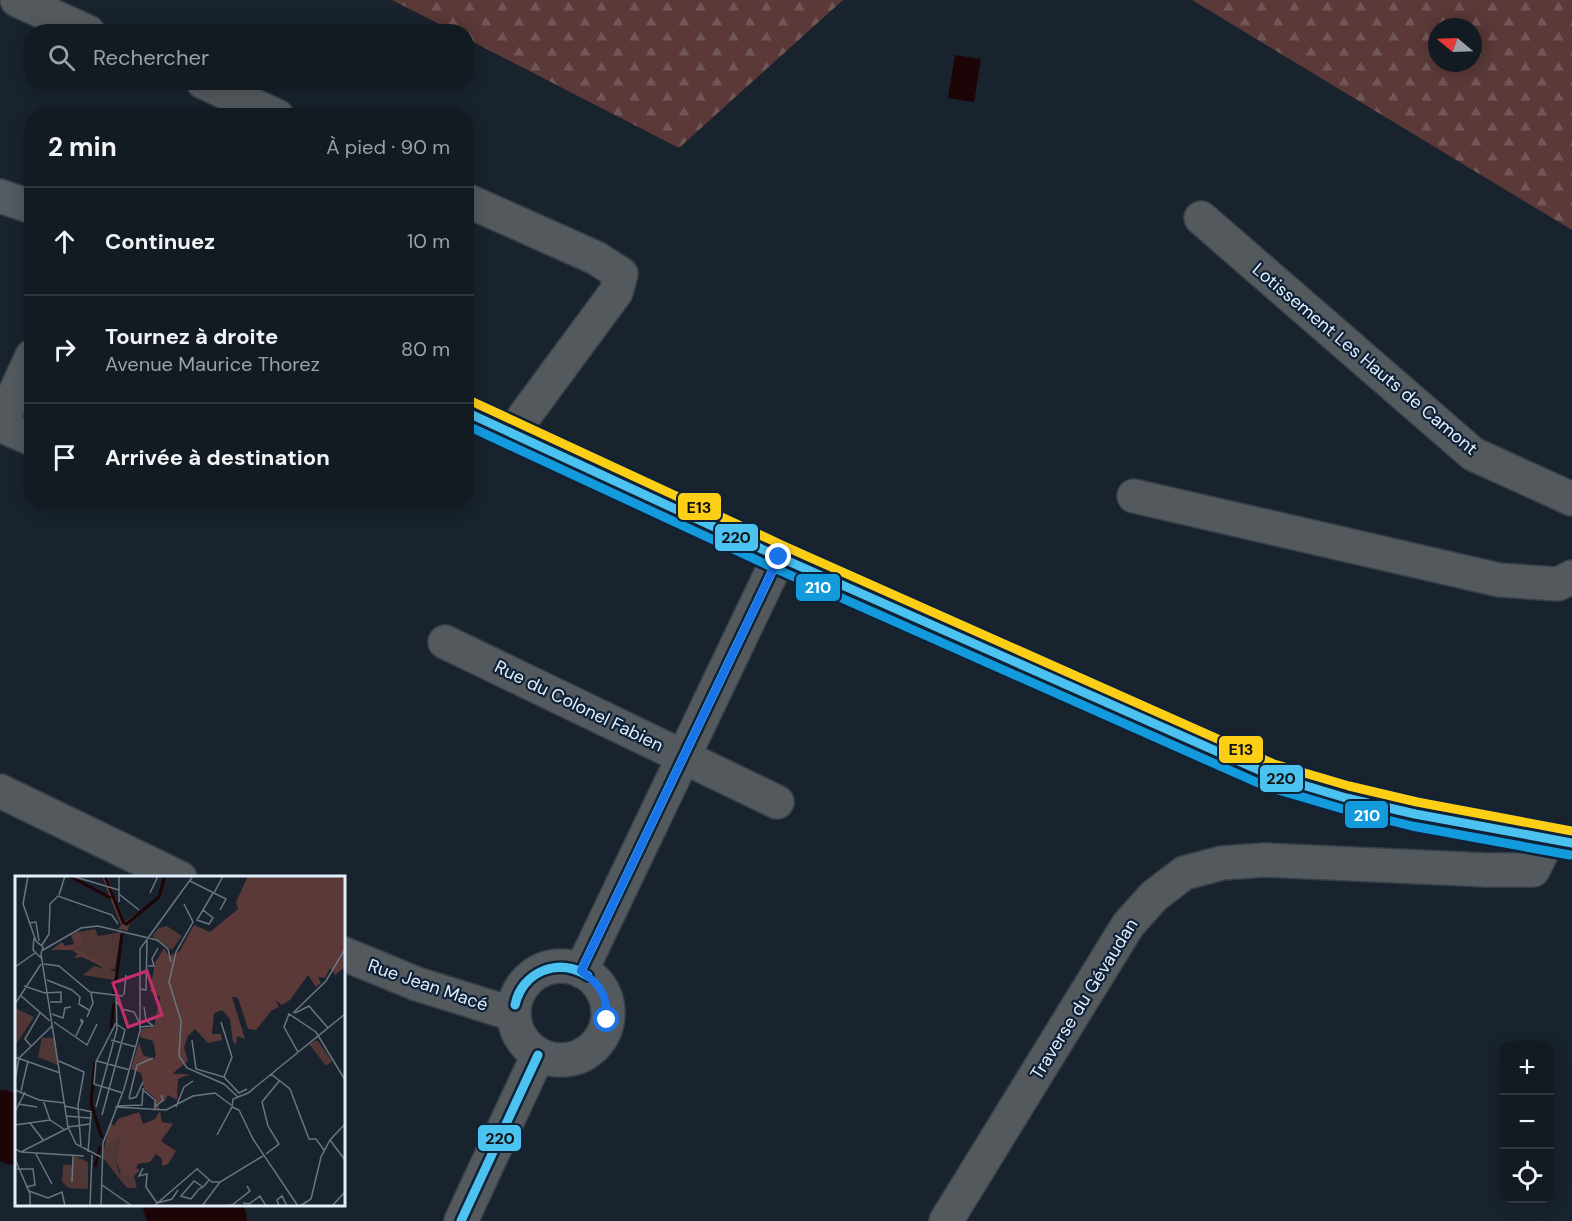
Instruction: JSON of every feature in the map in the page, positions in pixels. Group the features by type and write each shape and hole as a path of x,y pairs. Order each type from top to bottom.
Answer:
{"main road":[{"path":"0,196 24,204"},
{"path":"474,416 574,460 779,557 1270,776 1346,798 1415,814 1560,840"}],"street":[{"path":"17,0 70,24"},
{"path":"220,90 260,108"},
{"path":"474,204 596,258 621,274 616,292 512,433"},
{"name":"Lotissement Les Hauts de Camont","path":"1201,218 1473,454 1572,499"},
{"path":"24,373 0,425 24,436"},
{"path":"1134,496 1499,580 1557,584 1572,577"},
{"path":"581,971 779,557"},
{"name":"Rue du Colonel Fabien","path":"445,642 777,801"},
{"path":"0,791 176,876"},
{"name":"Traverse du Gévaudan","path":"946,1221 1128,925 1154,896 1184,873 1222,863 1265,860 1533,870 1560,840"},
{"name":"Rue Jean Macé","path":"345,954 417,984 513,1014"},
{"path":"565,966 581,971 593,979 602,991 607,1005 607,1020 602,1035 594,1047 582,1055 567,1060 552,1059 538,1054 520,1038 513,1014 516,999 524,984 535,974 550,967 565,966"},
{"path":"461,1221 538,1054"}],"green space":[{"path":"392,0 843,0 679,148 474,43 474,24 439,24"},
{"path":"1192,0 1572,0 1572,230"}],"shaded area":[{"path":"955,55 981,59 974,102 948,98"}],"waterway":[{"path":"0,1124 15,1131"},
{"path":"181,1206 213,1221"}],"transit line":[{"name":"E13","path":"474,402 784,546 1274,764 1349,786 1417,802 1572,831"},
{"name":"220","path":"474,416 779,557 1270,775 1346,798 1415,814 1572,843"},
{"name":"210","path":"474,429 774,568 1265,786 1412,826 1570,855"},
{"name":"220","path":"581,971 779,557"},
{"name":"220","path":"515,1005 525,984 533,976 543,971 566,967 588,976"},
{"name":"220","path":"515,1005 526,983 543,971 565,968 588,976"},
{"name":"220","path":"461,1221 538,1055"}],"route":[{"path":"607,1020 607,1005 602,991 593,979 581,971 779,557"}]}
